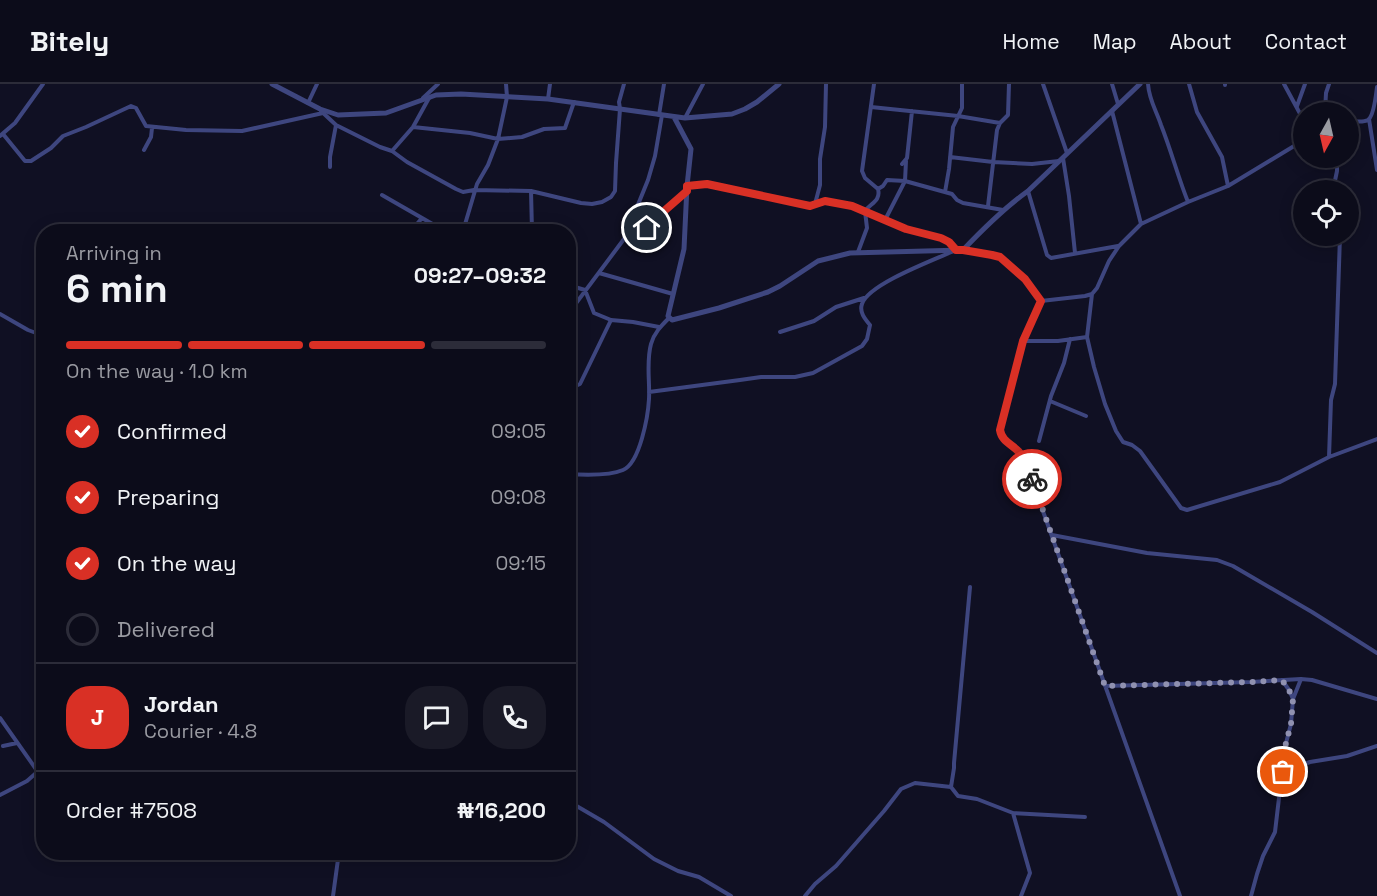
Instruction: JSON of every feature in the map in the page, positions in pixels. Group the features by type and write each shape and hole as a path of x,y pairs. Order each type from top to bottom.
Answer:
{"street":[{"path":"43,84 15,123 1,135 27,161 31,161 51,148 63,135 86,128 131,106 136,108 146,126 152,128 242,131 322,111 338,115 386,113 436,95 461,94 548,99 685,118 732,114 757,102 779,84"},
{"path":"272,84 322,111 336,125 392,151 407,162 463,192 474,190 531,191 592,204 611,197 615,191 619,102 624,84"},
{"path":"308,103 317,84"},
{"path":"392,151 413,127 426,98 438,84"},
{"path":"464,224 474,190 488,165 498,139 507,97 506,84"},
{"path":"548,99 550,84"},
{"path":"576,303 626,233 648,180 655,156 664,84"},
{"path":"685,118 703,84"},
{"path":"815,205 820,185 826,84"},
{"path":"865,211 878,200 879,193 878,189 865,178 862,171 874,84"},
{"path":"945,192 953,127 962,108 962,84"},
{"path":"988,206 996,130 1008,115 1009,84"},
{"path":"1043,84 1063,157 1075,253"},
{"path":"1112,84 1118,104"},
{"path":"780,332 814,321 836,307 865,298 892,278 959,250 1003,210 1028,191 1140,84"},
{"path":"1148,84 1151,105 1161,125 1188,202"},
{"path":"1189,84 1197,111 1222,157 1228,186"},
{"path":"1284,84 1294,102"},
{"path":"1299,102 1305,84"},
{"path":"1326,102 1329,84"},
{"path":"1359,121 1369,119 1372,115 1377,87"},
{"path":"413,127 470,133 498,139 522,137 544,129 563,129 567,125 574,102"},
{"path":"871,107 1000,123"},
{"path":"1112,110 1141,224"},
{"path":"885,220 905,181 904,163 907,158 912,111"},
{"path":"576,474 624,470 638,454 647,416 651,343 659,327 669,318 684,249 691,149 674,117"},
{"path":"1369,119 1377,170"},
{"path":"330,167 336,125"},
{"path":"144,150 151,137 152,128"},
{"path":"1293,147 1228,186 1141,224 1119,246 1092,294 1087,337 1094,367 1105,404 1123,442 1140,451 1181,508 1187,510 1280,482 1329,458 1377,440"},
{"path":"950,157 1032,164 1063,157"},
{"path":"878,189 886,180 905,181 952,194 963,203 1003,210"},
{"path":"626,233 647,228 656,223 663,212 687,188 707,184 810,206 823,201 852,206 906,229 941,238 959,250"},
{"path":"531,191 532,224"},
{"path":"1028,191 1047,255 1051,258 1119,246"},
{"path":"382,195 432,224"},
{"path":"817,197 823,201"},
{"path":"858,252 867,228 865,211"},
{"path":"417,224 422,218"},
{"path":"1329,458 1331,400 1335,384 1340,246"},
{"path":"669,318 679,319 768,292 818,261 858,252 959,250 1000,257 1025,279 1041,301"},
{"path":"599,273 673,294"},
{"path":"576,287 585,290"},
{"path":"585,290 594,313 611,320 659,327"},
{"path":"1041,301 1092,294"},
{"path":"649,392 761,377 795,377 813,373 862,346 867,339 870,325 861,312 861,305 865,298"},
{"path":"1041,301 1023,341 1000,430 1001,435 1025,460 1180,896"},
{"path":"0,314 36,333"},
{"path":"576,385 580,384 611,320"},
{"path":"1023,341 1087,337"},
{"path":"1039,441 1070,339"},
{"path":"1050,401 1086,416"},
{"path":"1051,535 1147,553 1218,560 1263,583 1377,653"},
{"path":"951,787 970,587"},
{"path":"1105,686 1301,679 1312,680 1377,699"},
{"path":"1251,896 1263,856 1275,832 1293,699 1301,679"},
{"path":"1282,680 1293,699"},
{"path":"0,718 36,769"},
{"path":"3,746 17,743"},
{"path":"1283,772 1310,762 1347,756 1377,746"},
{"path":"0,795 36,774"},
{"path":"806,896 815,884 836,866 901,789 915,783 951,787 958,796 977,799 1013,813 1085,817"},
{"path":"576,806 611,827 654,859 699,877 731,896"},
{"path":"1013,813 1030,873 1021,896"},
{"path":"333,896 338,860"}],"way so far":[{"path":"1032,479 1105,686 1282,680 1293,699 1283,772"}],"route":[{"path":"647,228 656,223 663,212 687,191 687,186 707,184 810,206 828,201 852,206 906,229 941,238 949,242 956,250 1000,257 1025,279 1041,301 1023,341 1000,430 1004,440 1025,460 1032,479"}]}
